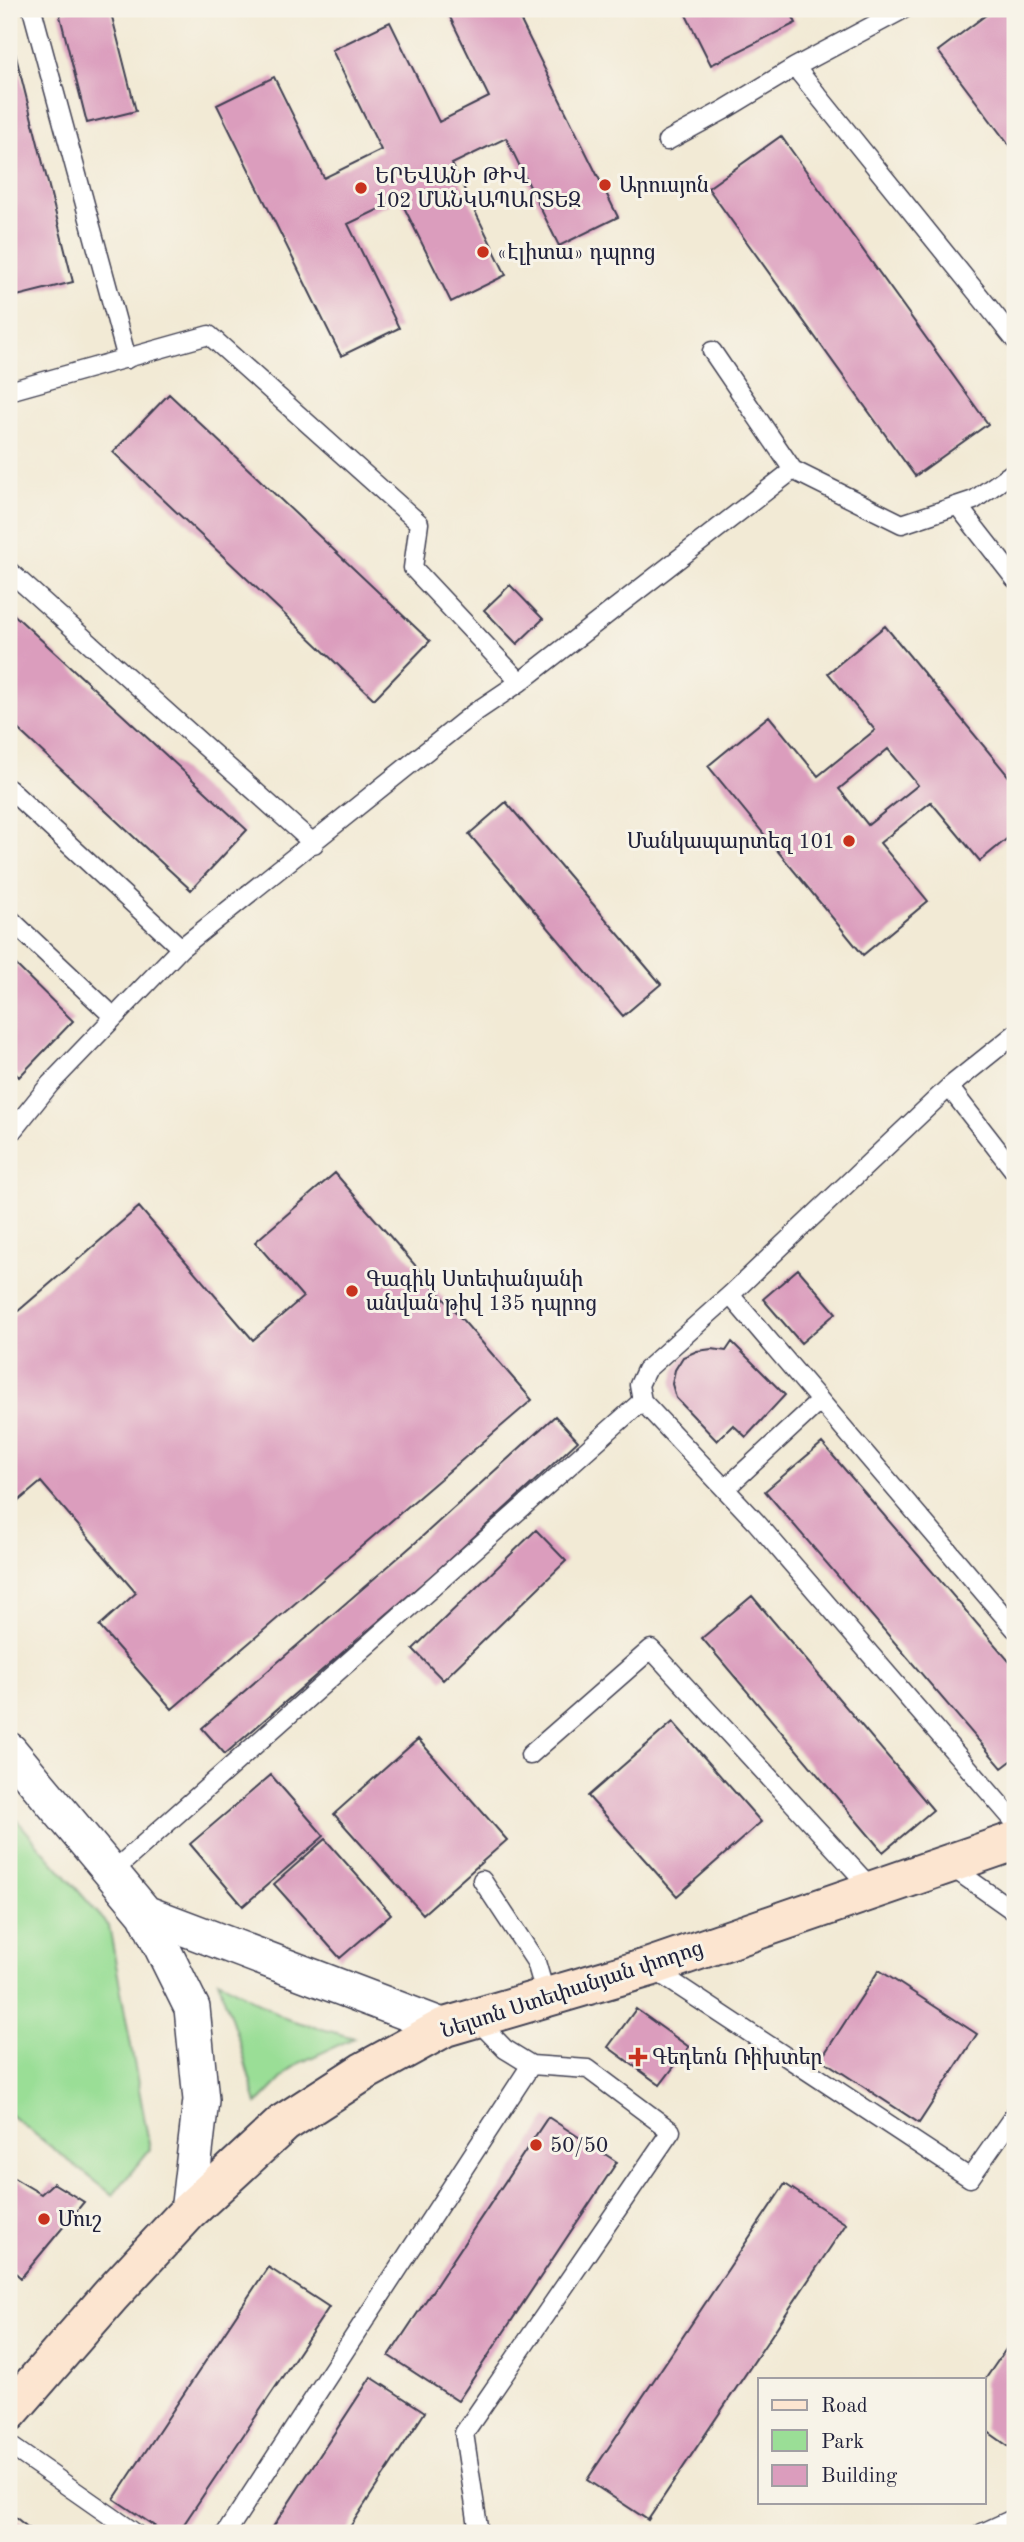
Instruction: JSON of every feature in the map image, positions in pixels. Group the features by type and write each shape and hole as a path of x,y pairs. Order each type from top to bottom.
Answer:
{"street":[{"path":"9,1750 145,1913 192,2008 201,2100 188,2212"},
{"name":"Նելսոն Ստեփանյան փողոց","path":"9,2412 188,2212 284,2123 363,2072 460,2022 650,1967 1015,1841"},
{"path":"145,1913 460,2022"}],"lane":[{"path":"32,9 127,359"},
{"path":"667,141 795,67 903,9"},
{"path":"795,67 1015,340"},
{"path":"9,391 209,335 419,523 413,568 520,682"},
{"path":"712,351 793,470 902,524 974,500 1015,471"},
{"path":"9,1135 50,1084 181,948 474,713 520,682 793,470"},
{"path":"958,506 1015,579"},
{"path":"9,571 314,844"},
{"path":"9,789 181,948"},
{"path":"9,918 114,1017"},
{"path":"1015,1034 949,1087 730,1295 646,1370 639,1385 642,1401 726,1489 1015,1822"},
{"path":"949,1087 1015,1172"},
{"path":"730,1295 1015,1629"},
{"path":"111,1873 642,1401"},
{"path":"726,1489 820,1401"},
{"path":"530,1755 651,1649 872,1889"},
{"path":"947,1864 1015,1912"},
{"path":"482,1880 536,1962 547,1996"},
{"path":"650,1967 970,2178 1015,2114"},
{"path":"460,2022 531,2065 588,2068 671,2131 464,2433 479,2533"},
{"path":"226,2533 531,2065"},
{"path":"9,2445 135,2533"},
{"path":"982,2533 1015,2518"}],"green space":[{"path":"9,1811 109,1926 150,2149 113,2195 9,2114"},
{"path":"218,1980 287,2019 354,2038 295,2065 257,2104"}],"building":[{"path":"72,9 110,9 136,111 87,123 59,12"},
{"name":"ԵՐԵՎԱՆԻ ԹԻՎ 102 ՄԱՆԿԱՊԱՐՏԵԶ","path":"446,9 515,9 618,217 559,246 506,138 452,164 506,275 451,302 400,199 348,224 399,328 341,356 217,105 274,77 324,178 381,150 332,50 390,22 439,122 489,97"},
{"path":"683,9 789,9 796,23 711,65"},
{"path":"994,9 1007,9 1015,20 1015,153 938,51"},
{"path":"9,29 73,282 9,298"},
{"path":"781,136 988,424 915,476 708,188"},
{"path":"169,394 430,641 374,699 113,452"},
{"path":"510,585 543,619 517,644 484,610"},
{"path":"9,610 247,830 191,890 9,721"},
{"path":"885,626 1015,784 1015,832 980,861 931,802 880,843 928,901 863,955 708,766 769,716 818,776 875,730 828,673","holes":["888,749 918,785 868,825 839,789"]},
{"path":"506,802 661,984 623,1016 469,834"},
{"path":"9,958 73,1021 19,1077 9,1067"},
{"path":"335,1173 532,1400 172,1709 99,1626 136,1593 41,1482 9,1509 9,1319 139,1207 253,1340 303,1297 255,1242"},
{"path":"798,1269 836,1313 801,1343 763,1299"},
{"path":"732,1342 785,1395 746,1437 733,1425 717,1441 676,1398 672,1384 675,1370 683,1357 697,1351 726,1351"},
{"path":"555,1416 578,1441 438,1570 225,1754 202,1728 415,1543"},
{"path":"822,1443 1015,1668 1015,1758 1002,1768 765,1491"},
{"path":"536,1530 566,1561 443,1680 413,1649"},
{"path":"752,1596 933,1810 883,1852 702,1638"},
{"path":"673,1722 761,1822 677,1896 588,1796"},
{"path":"418,1739 507,1840 423,1914 334,1814"},
{"path":"271,1775 324,1836 243,1906 190,1844"},
{"path":"325,1839 391,1914 340,1958 274,1884"},
{"path":"879,1970 977,2034 919,2123 821,2059"},
{"path":"636,2009 689,2047 660,2085 608,2047"},
{"path":"548,2117 617,2162 458,2401 389,2356"},
{"path":"9,2175 41,2194 53,2183 84,2202 21,2278 9,2267"},
{"path":"785,2184 846,2224 648,2520 587,2480"},
{"path":"268,2267 329,2307 178,2533 165,2533 114,2499"},
{"path":"1015,2336 1015,2451 986,2430 986,2378"},
{"path":"371,2377 425,2412 346,2533 269,2533"},
{"path":"15,2517 35,2533 9,2533 9,2525"}],"place":[{"name":"Արուսյոն","path":"605,185"},
{"name":"ԵՐԵՎԱՆԻ ԹԻՎ 102 ՄԱՆԿԱՊԱՐՏԵԶ","path":"361,188"},
{"name":"«Էլիտա» դպրոց","path":"483,252"},
{"name":"Մանկապարտեզ 101","path":"849,841"},
{"name":"Գագիկ Ստեփանյանի անվան թիվ 135 դպրոց","path":"352,1291"},
{"name":"Գեդեոն Ռիխտեր","path":"638,2057"},
{"name":"50/50","path":"536,2145"},
{"name":"Մուշ","path":"44,2219"}]}
